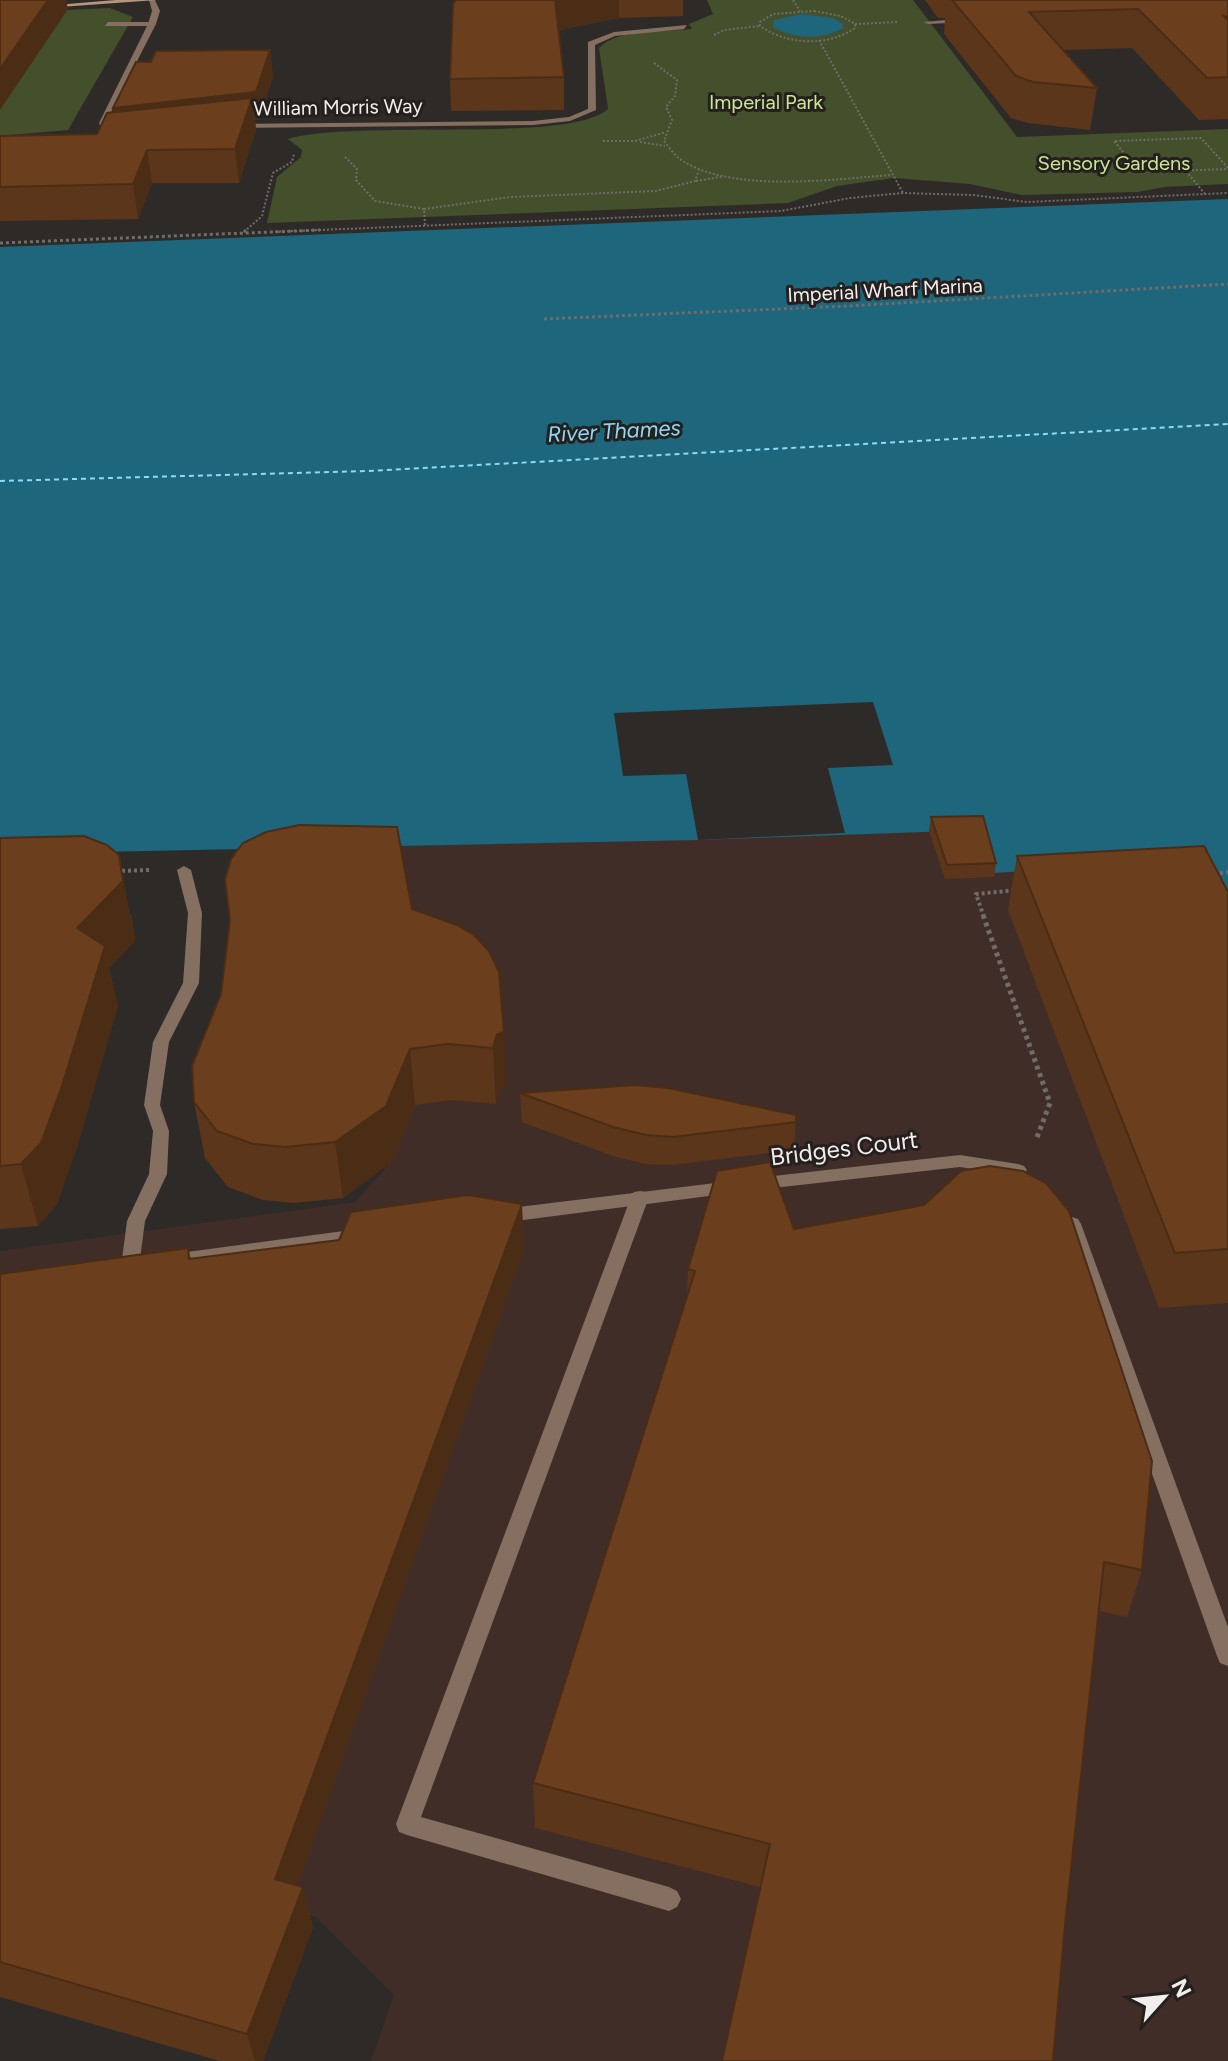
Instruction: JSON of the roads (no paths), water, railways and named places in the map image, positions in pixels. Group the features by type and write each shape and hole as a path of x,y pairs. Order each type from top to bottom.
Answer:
{"street":[{"path":"35,7 153,0 156,11 152,24 103,123 113,142"},
{"path":"928,22 975,20"},
{"path":"108,24 152,24"},
{"path":"636,24 645,31 684,27"},
{"name":"William Morris Way","path":"230,127 533,123 584,115 592,110 591,44 614,34 645,31"},
{"path":"99,144 127,140"},
{"path":"184,870 195,913 191,983 161,1042 152,1105 161,1131 158,1174 136,1221 123,1268 384,1232"},
{"name":"Bridges Court","path":"485,1218 960,1161 1030,1176"},
{"path":"640,1197 407,1824 669,1899"},
{"path":"1067,1210 1228,1656"}],"water":[{"path":"802,14 833,18 843,24 843,28 827,35 808,36 789,34 773,27 774,20"},
{"name":"River Thames","path":"1228,199 1228,945 1092,867 993,873 981,830 698,840 0,854 0,247"}],"park label":[{"name":"Imperial Park","path":"766,102"},
{"name":"Sensory Gardens","path":"1114,163"}]}
